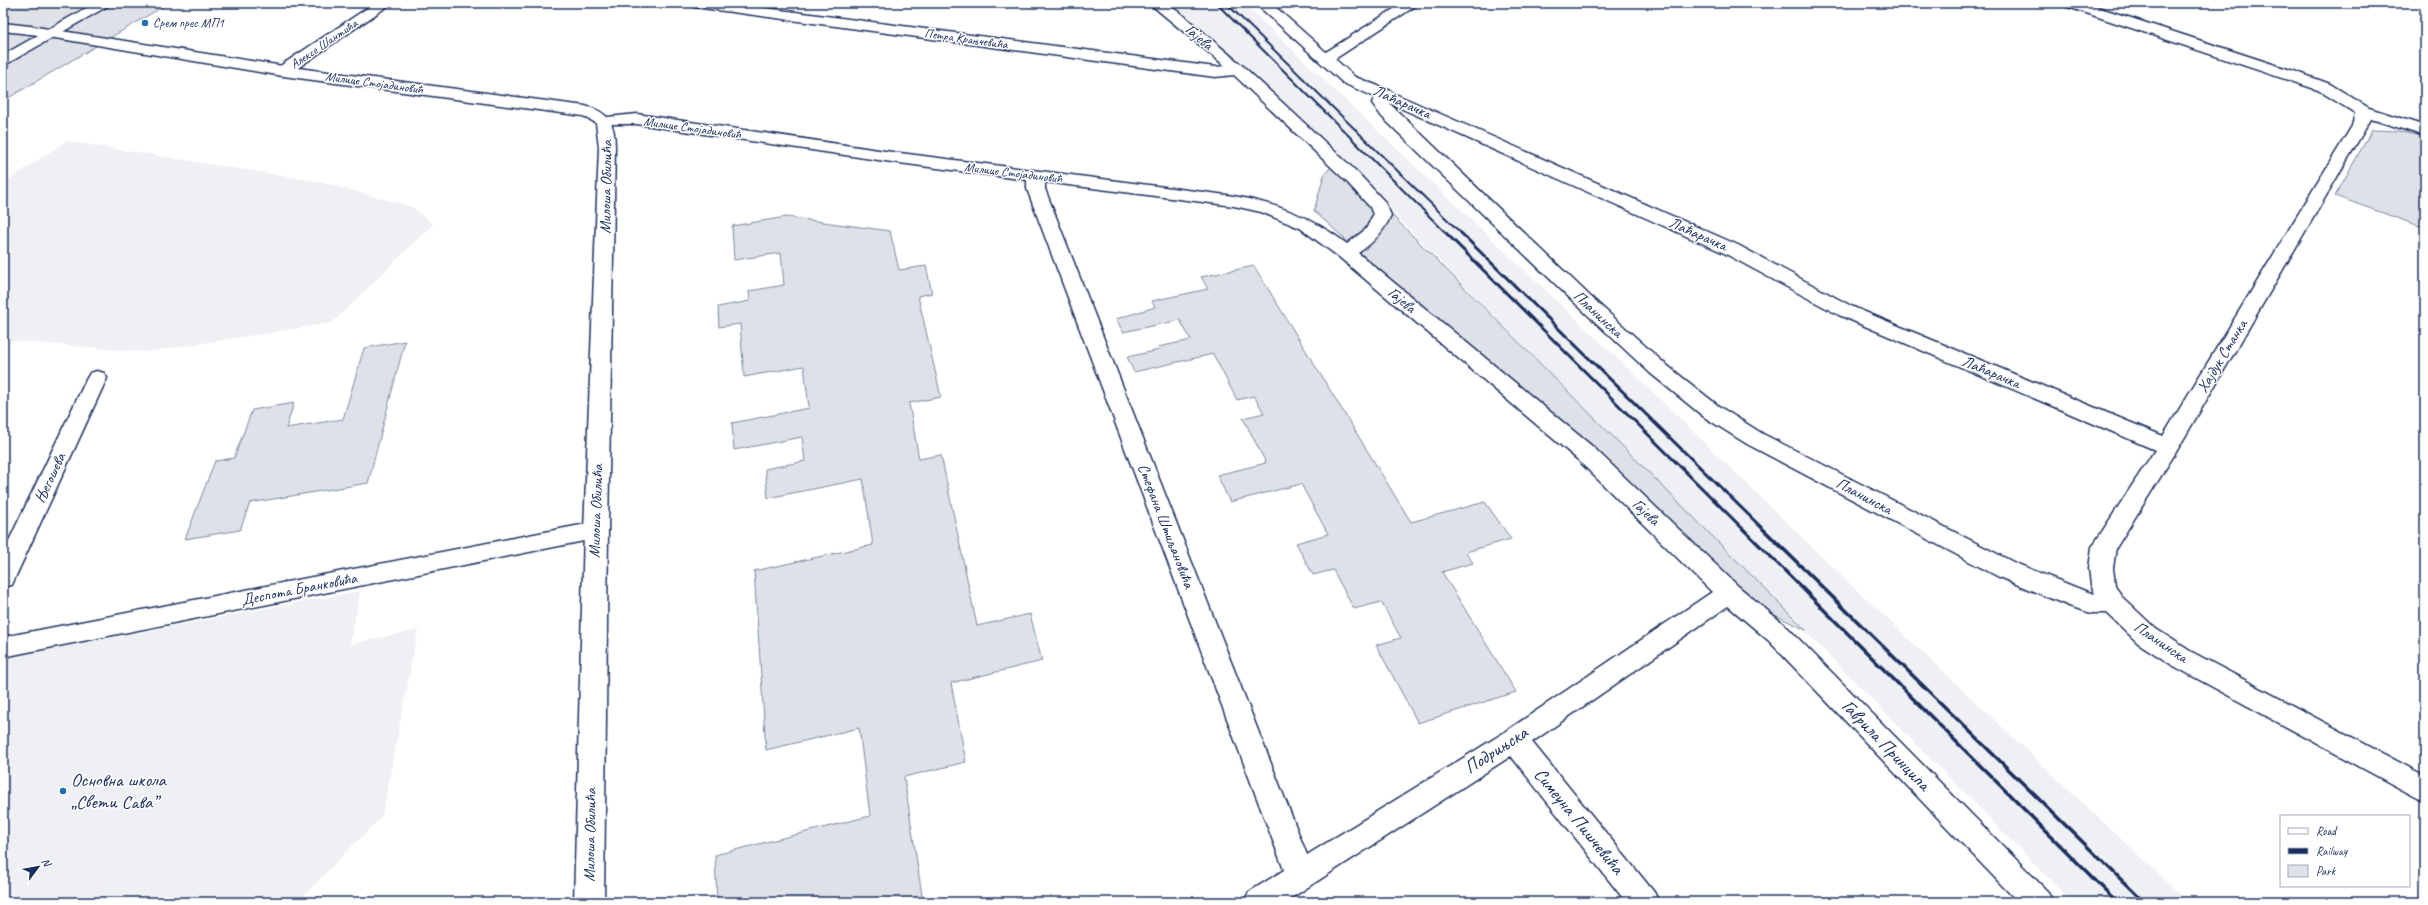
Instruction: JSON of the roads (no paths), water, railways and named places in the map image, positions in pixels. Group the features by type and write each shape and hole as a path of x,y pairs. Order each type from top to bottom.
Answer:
{"street":[{"path":"3,45 81,3"},
{"path":"3,61 106,3"},
{"name":"Алексе Шантића","path":"283,71 385,3"},
{"name":"Петра Крањчевића","path":"694,3 728,5 1215,72 1238,70"},
{"name":"Гајева","path":"1156,3 1179,19 1238,70 1351,176 1378,205 1382,215 1374,233 1363,243 1346,253 1585,453 1729,592"},
{"name":"Лаћарачка","path":"1262,3 1349,80 1385,94 1731,249 1846,311 2168,447"},
{"path":"1326,59 1413,3"},
{"path":"2070,3 2291,75 2324,87 2363,111 2425,131"},
{"name":"Милице Стојадиновић","path":"3,27 30,30 283,71 585,112 600,116 604,121 637,119 892,157 1262,206 1292,216 1315,228 1346,253"},
{"name":"Планинска","path":"1385,94 1380,103 1388,114 1584,301 1657,368 1712,412 1755,439 2006,570 2078,599 2091,603 2112,604 2147,636 2180,658 2425,790"},
{"name":"Хајдук Станка","path":"2112,604 2103,585 2101,568 2104,547 2168,447 2360,126 2363,111"},
{"name":"Милоша Обилића","path":"589,902 596,531 607,147 607,133 604,121"},
{"name":"Стефана Штиљановића","path":"1036,176 1036,189 1301,876"},
{"name":"Његошева","path":"3,578 98,378"},
{"name":"Деспота Бранковића","path":"3,647 596,531"},
{"name":"Подрињска","path":"1259,902 1514,740 1729,592"},
{"name":"Гаврила Принципа","path":"1729,592 1777,633 2038,902"},
{"name":"Симеуна Пишчевића","path":"1514,740 1644,902"}],"railway":[{"path":"1216,3 1446,233"},
{"path":"1226,3 1462,234"},
{"path":"1446,233 1744,530"},
{"path":"1461,233 1764,530"},
{"path":"1743,529 2117,902"},
{"path":"1763,529 2144,902"}],"place":[{"name":"Срем прес МП1","path":"145,23"},
{"name":"Основна школа „Свети Сава”","path":"63,791"}]}
